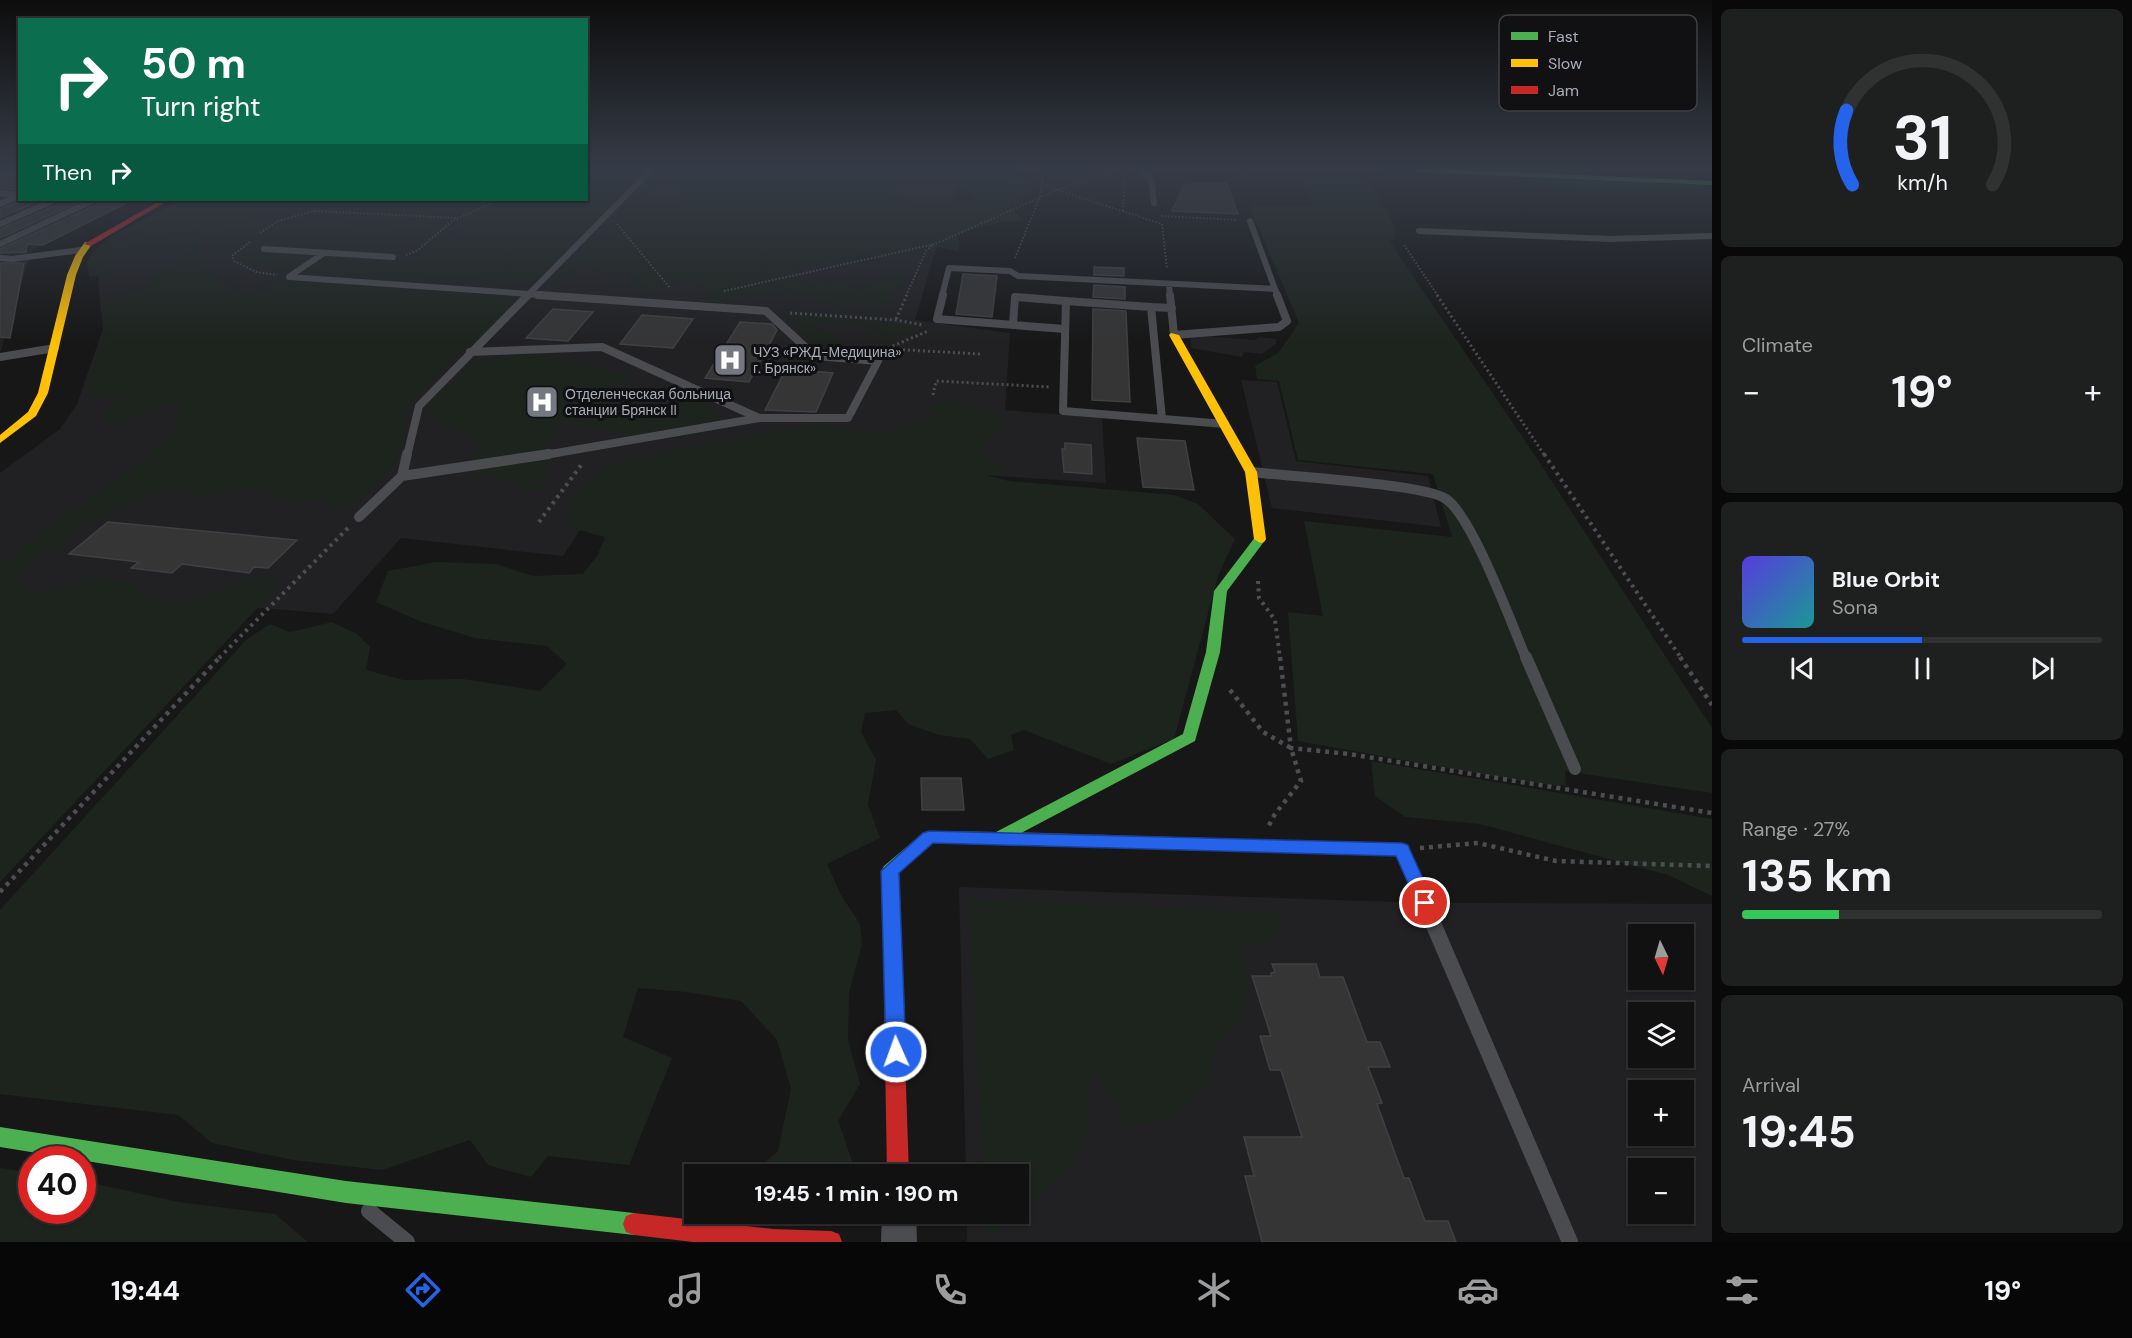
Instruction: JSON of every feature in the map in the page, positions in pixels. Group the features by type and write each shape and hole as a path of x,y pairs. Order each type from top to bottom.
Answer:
{"street":[{"path":"0,440 35,411 56,348 71,279 81,250 96,237 113,228"},
{"path":"898,1164 890,871 929,837 998,838 1190,737 1213,652 1221,591 1260,537 1251,472 1174,335"},
{"path":"0,1137 346,1192 773,1241 831,1242"},
{"path":"899,1224 900,1242"}],"lane":[{"path":"0,244 34,228"},
{"path":"360,517 402,476 419,406 595,228"},
{"path":"1169,284 1174,335 1279,327 1287,321 1253,228"},
{"path":"1419,231 1610,239 1712,236"},
{"path":"264,249 393,257"},
{"path":"0,258 12,259 81,250"},
{"path":"290,277 324,253"},
{"path":"1065,329 937,320 949,268 1010,271 1018,276 1275,289"},
{"path":"1012,325 1018,276"},
{"path":"290,277 765,311 815,356 878,361 848,418 759,418 596,447 402,476"},
{"path":"1015,297 1172,308"},
{"path":"1066,301 1063,411 1225,424"},
{"path":"1151,307 1162,419"},
{"path":"470,352 602,347 759,418"},
{"path":"0,357 56,348"},
{"path":"1251,472 1417,490 1446,498 1466,521 1575,769"},
{"path":"998,838 1402,850 1570,1242"},
{"path":"346,1192 407,1242"}],"path":[{"path":"269,228 232,256 234,261 244,267 290,277"},
{"path":"393,257 418,250 446,228"},
{"path":"621,228 670,288"},
{"path":"716,293 935,244 971,228"},
{"path":"1010,271 1027,228"},
{"path":"1162,228 1169,284"},
{"path":"896,320 926,251 935,244"},
{"path":"1404,245 1712,705"},
{"path":"765,311 896,320 936,328 887,349 878,361"},
{"path":"887,349 980,354"},
{"path":"933,395 936,381 1064,388"},
{"path":"539,522 596,447"},
{"path":"0,892 263,611 360,517"},
{"path":"1259,846 1275,814 1301,781 1291,748 1275,620 1259,598 1256,564 1260,537"},
{"path":"1213,652 1218,674 1263,732 1291,748 1349,754 1712,813"},
{"path":"1402,850 1478,843 1556,861 1712,866"}],"shaded area":[{"path":"0,228 77,228 32,250 0,353"},
{"path":"127,228 151,228 132,236 117,250 109,268 109,278 89,276 87,262 93,252 110,237"},
{"name":"Отделенческая больница станции Брянск II","path":"138,228 943,228 915,320 1010,333 1005,410 1102,418 1106,483 906,470 623,465 563,556 401,538 333,614 263,608 0,634 0,473 60,429 77,404 103,329 98,280 111,245"},
{"path":"164,228 209,228 191,233 171,234"},
{"path":"458,228 591,228 537,282 293,274 239,260 246,252 414,259 434,242"},
{"path":"600,228 979,228 955,234 960,242 958,251 938,247 933,252 887,256 862,252 854,264 824,258 818,266 799,267 801,279 809,285 841,282 857,289 898,274 909,278 891,295 885,307 828,305 802,293 783,289 715,303 709,302 706,291 698,282 678,282 646,293 632,277 607,275 580,265 559,281 545,284"},
{"path":"1259,228 1394,228 1396,238 1390,242 1538,460 1712,728 1712,793 1565,771 1566,786 1525,782 1298,741 1288,612 1323,616 1304,521 1452,537 1433,474 1298,460 1279,381 1257,379 1255,366 1278,353 1299,323"},
{"path":"186,243 199,243 205,265 210,271 245,295 266,291 268,281 532,288 479,343 455,355 405,409 406,426 403,447 390,469 355,503 337,509 316,499 291,504 269,493 247,489 224,491 200,498 188,487 155,491 77,528 63,544 34,557 15,584 30,592 68,588 95,577 130,582 141,595 178,606 246,580 272,578 279,585 0,882 0,566 46,529 129,471 176,430 180,404 161,405 113,426 104,416 123,395 100,399 86,394 106,330 102,302 153,282 156,275 174,265 186,253 178,249"},
{"path":"781,314 816,315 928,329 909,333 884,345 875,343 882,338 883,332 863,325 814,321 814,327 832,335 839,344 856,349 836,349 823,347 810,341 794,323"},
{"path":"1191,335 1255,340 1259,337 1276,339 1276,344 1262,354 1244,352 1242,357 1191,348"},
{"path":"527,353 636,376 612,385 613,399 638,399 652,392 685,396 737,426 681,437 649,439 605,429 579,429 559,417 557,429 544,447 553,457 547,471 538,479 546,492 526,493 525,485 473,475 473,455 483,444 426,410 431,399 455,382 472,362"},
{"path":"1241,380 1277,382 1296,461 1428,476 1441,527 1272,508"},
{"path":"948,402 999,413 1005,422 986,444 981,456 991,462 1016,469 981,474 1009,481 1174,495 1198,504 1235,539 1218,576 1174,739 1111,764 1024,730 1011,735 1014,750 988,759 970,739 939,735 908,724 896,710 865,713 861,732 876,760 868,804 880,838 827,864 841,895 860,924 862,944 849,993 848,1039 860,1084 838,1121 853,1164 763,1164 778,1151 791,1089 777,1040 741,1001 687,992 638,988 623,1037 672,1058 629,1165 548,1156 531,1177 488,1165 470,1140 382,1170 293,1160 212,1143 178,1115 0,1094 0,910 247,639 270,624 290,632 332,622 357,634 370,647 366,670 404,680 463,679 540,691 567,664 547,646 475,638 422,622 376,602 388,571 436,562 496,564 533,576 583,574 597,556 605,537 571,528 567,517 574,496 596,475 627,459 816,423 865,432 887,432 912,425 934,415 927,404"},
{"path":"1371,761 1712,819 1712,896 1668,875 1480,824 1405,817 1375,796"},
{"path":"959,887 1425,903 1712,904 1712,1242 967,1242 967,1224 1029,1224 1029,1164 966,1164"},
{"path":"970,899 1282,913 1277,939 1241,948 1248,987 1241,1018 1214,1051 1207,1089 1164,1121 1128,1126 1091,1062 1088,1126 1073,1162 1029,1203 1029,1164 983,1164"},
{"path":"0,1168 18,1171 18,1224 96,1224 96,1184 178,1202 275,1214 308,1242 0,1242"},
{"path":"986,1224 1005,1224 987,1240"}],"building":[{"path":"2,228 22,228 0,238 0,229"},
{"path":"46,228 77,228 43,245 27,244 26,252 0,253 0,249"},
{"path":"0,263 24,263 10,338 0,337"},
{"path":"1094,267 1124,268 1124,276 1094,275"},
{"path":"963,274 997,276 992,317 956,314"},
{"path":"1094,285 1125,287 1125,299 1093,297"},
{"path":"553,309 593,312 568,341 526,338"},
{"path":"1093,309 1126,311 1130,402 1092,400"},
{"path":"642,315 693,319 673,348 620,344"},
{"path":"740,322 772,324 777,330 749,382 705,378"},
{"path":"786,369 833,373 816,412 765,410"},
{"path":"1137,438 1185,441 1194,490 1143,487"},
{"path":"1065,443 1091,445 1092,474 1064,472 1062,449 1065,449"},
{"path":"108,522 297,540 268,568 254,567 249,573 182,564 172,573 131,568 139,562 69,554"},
{"path":"921,778 961,778 964,810 922,810"},
{"path":"1272,964 1316,964 1320,977 1343,977 1367,1042 1380,1042 1390,1067 1368,1067 1382,1103 1377,1104 1404,1178 1409,1178 1425,1221 1448,1221 1456,1242 1262,1242 1245,1176 1254,1176 1244,1137 1302,1137 1281,1070 1270,1070 1260,1036 1271,1036 1252,976 1271,976 1271,973 1275,972"}],"traffic: fast":[{"path":"892,940 890,871 929,837 998,838 1190,737 1213,652 1221,591 1260,539"},
{"path":"0,1137 346,1192 634,1224"}],"traffic: slow":[{"path":"0,440 32,414 43,393 71,275 79,256 88,244"},
{"path":"1174,335 1251,472 1260,539"}],"traffic: jam":[{"path":"88,244 116,228"},
{"path":"892,940 898,1164"},
{"path":"634,1224 773,1240 831,1242"}],"place":[{"name":"ЧУЗ «РЖД-Медицина» г. Брянск»","path":"730,360"},
{"name":"Отделенческая больница станции Брянск II","path":"542,402"}],"route":[{"path":"896,1052 890,871 929,837 1402,850 1425,903"}]}
